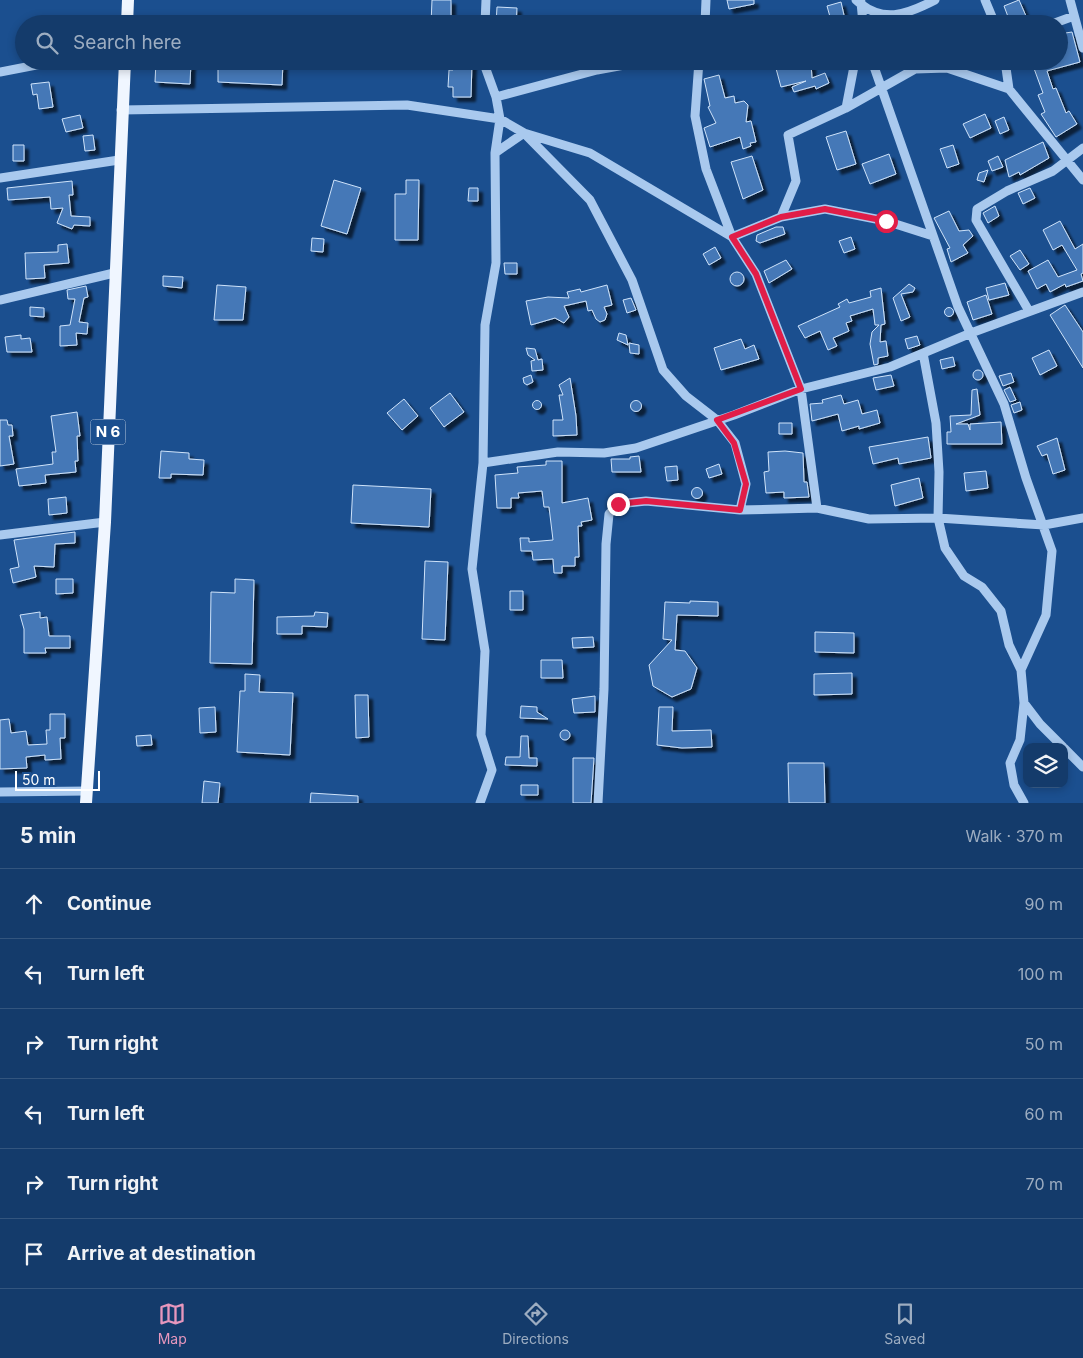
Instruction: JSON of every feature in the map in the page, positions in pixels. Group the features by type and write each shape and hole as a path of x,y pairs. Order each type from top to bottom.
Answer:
{"main road":[{"path":"127,15 128,0"},
{"name":"N 6","path":"86,797 105,522 114,273 124,70"}],"street":[{"path":"485,15 486,0"},
{"path":"705,15 706,0"},
{"path":"894,15 935,0"},
{"path":"985,0 991,15"},
{"path":"1070,0 1083,48"},
{"path":"859,2 877,14 884,15"},
{"path":"859,2 861,15"},
{"path":"1068,18 1074,16"},
{"path":"0,72 15,69"},
{"path":"480,803 492,770 481,735 485,651 472,569 483,463 485,325 496,263 495,154 500,119 496,97 486,70"},
{"path":"496,97 597,70"},
{"path":"698,70 695,116 706,169 732,237 756,274 801,389 817,508"},
{"path":"846,108 853,70"},
{"path":"875,70 958,307 1004,404 1026,478 1044,524 1052,551 1048,607 1022,670"},
{"path":"781,217 796,182 788,135 846,108 913,70"},
{"path":"953,70 1010,89"},
{"path":"1007,70 1010,89 1083,180"},
{"path":"121,110 407,105 500,119 524,132 590,153 732,237"},
{"path":"495,154 524,132"},
{"path":"524,132 590,200 632,280 663,370 686,396 717,420 734,443 746,484 740,510"},
{"path":"1029,312 976,220 977,209 1007,191 1053,171 1083,148"},
{"path":"0,178 119,160"},
{"path":"732,237 781,217 825,209 886,221 933,236"},
{"path":"0,300 114,273"},
{"path":"483,463 558,452 604,453 636,448 801,389 890,367 971,333 1083,292"},
{"path":"923,354 936,424 939,472 938,518 945,548 964,576 982,587 1001,611 1009,645 1022,670 1024,703 1020,740 1010,763 1014,786 1024,803"},
{"path":"598,803 604,689 605,571 609,514 618,504 646,501 740,510 817,508 869,518 938,518 1044,524 1083,518"},
{"path":"0,535 105,522"},
{"path":"1024,703 1058,743"},
{"path":"1068,753 1083,767"},
{"path":"0,792 86,797"}],"building":[{"path":"432,0 451,0 451,15 431,15"},
{"path":"727,0 754,0 754,4 729,9"},
{"path":"1019,0 1026,15 1007,15 1004,6"},
{"path":"841,2 844,15 830,15 827,6"},
{"path":"497,7 517,8 517,15 497,15"},
{"path":"1072,32 1080,62 1068,65 1068,33"},
{"path":"156,70 191,70 190,84 155,82"},
{"path":"218,70 283,70 282,85 218,82"},
{"path":"449,70 472,70 471,97 453,97 453,87 448,87"},
{"path":"776,70 811,70 812,78 825,73 829,83 816,89 815,86 794,92 792,87 806,81 781,87"},
{"path":"1035,70 1051,70 1047,71 1053,89 1056,88 1066,113 1069,111 1077,124 1056,137 1041,114 1045,112 1038,95 1043,93"},
{"path":"719,75 725,98 734,96 735,103 744,101 748,105 746,122 751,121 756,142 750,143 751,146 743,149 740,137 710,147 704,128 716,123 708,107 710,106 704,79"},
{"path":"49,82 53,107 39,109 37,94 33,95 31,84"},
{"path":"985,114 991,128 970,138 963,124"},
{"path":"80,115 83,128 66,132 62,119"},
{"path":"1004,117 1009,130 1000,134 995,121"},
{"path":"846,131 856,164 837,170 826,137"},
{"path":"93,135 95,150 85,151 83,136"},
{"path":"1043,142 1049,158 1020,175 1019,172 1009,177 1005,160"},
{"path":"13,145 24,145 24,161 13,161"},
{"path":"953,145 959,164 947,168 940,149"},
{"path":"889,154 896,174 870,184 862,164"},
{"path":"752,156 763,190 743,199 731,162"},
{"path":"998,156 1003,167 992,171 988,161"},
{"path":"988,170 984,182 977,180 979,173"},
{"path":"334,180 361,188 347,234 321,226"},
{"path":"406,180 419,180 418,240 395,240 395,194 406,194"},
{"path":"72,181 73,195 69,195 71,216 90,217 90,226 74,225 72,229 57,223 63,208 51,209 50,197 8,200 7,188"},
{"path":"469,188 478,188 478,201 468,201"},
{"path":"1030,188 1035,198 1023,204 1018,193"},
{"path":"995,206 999,216 988,223 983,213"},
{"path":"949,211 959,231 969,230 973,236 963,245 968,253 951,262 947,249 950,248 934,218"},
{"path":"1060,221 1075,249 1083,244 1083,273 1081,274 1083,281 1066,287 1065,284 1050,292 1046,284 1037,289 1028,271 1048,260 1058,277 1077,270 1062,245 1053,250 1043,230"},
{"path":"776,227 783,227 785,234 760,243 756,241 757,235"},
{"path":"851,237 855,249 844,253 839,241"},
{"path":"312,238 324,239 323,252 311,251"},
{"path":"67,244 69,263 44,265 45,278 26,279 25,253 58,252 58,245"},
{"path":"715,247 721,258 709,265 703,254"},
{"path":"1020,250 1029,264 1020,270 1010,256"},
{"path":"786,260 792,269 769,283 764,271"},
{"path":"504,263 517,263 517,274 505,274"},
{"path":"737,272 742,274 744,279 742,284 737,286 732,284 730,279 732,274"},
{"path":"163,276 183,277 182,288 163,286"},
{"path":"1005,283 1009,295 989,300 986,288"},
{"path":"909,284 915,288 913,292 901,294 910,317 901,321 893,298"},
{"path":"217,285 246,287 243,320 214,320"},
{"path":"607,285 612,305 604,307 607,314 605,320 600,322 596,319 592,310 588,311 586,301 564,306 569,317 564,323 555,318 531,325 526,301 548,297 569,298 567,292 580,289 581,292"},
{"path":"86,286 88,297 84,298 79,322 88,323 87,334 76,333 77,345 60,346 60,326 70,325 75,299 68,299 67,290"},
{"path":"881,288 885,324 881,325 880,342 886,341 888,356 878,358 878,364 874,365 870,344 872,332 879,325 875,325 873,309 850,316 852,321 846,323 849,331 833,338 837,346 828,350 820,331 805,338 798,326 840,307 838,304 847,299 849,303 871,297 870,291"},
{"path":"986,295 992,314 973,320 967,302"},
{"path":"631,298 636,310 627,313 623,300"},
{"path":"1065,305 1083,332 1083,368 1050,315"},
{"path":"30,307 44,308 44,317 30,316"},
{"path":"949,307 954,312 949,317 944,312"},
{"path":"619,333 626,335 628,345 617,340"},
{"path":"21,335 21,339 30,338 32,352 7,352 5,337"},
{"path":"917,336 920,345 908,349 905,339"},
{"path":"741,339 745,349 754,345 759,359 721,370 714,348"},
{"path":"629,343 639,345 639,354 630,353"},
{"path":"526,348 535,349 538,360 542,359 543,370 532,371 531,361 535,360 528,355"},
{"path":"1049,350 1057,366 1040,375 1032,358"},
{"path":"953,357 955,366 942,369 940,360"},
{"path":"978,370 983,375 978,380 973,375"},
{"path":"1011,373 1014,382 1003,386 999,376"},
{"path":"531,375 533,382 527,385 524,383 523,378"},
{"path":"891,375 894,386 876,390 873,378"},
{"path":"570,378 577,435 553,436 553,420 563,420 559,395 563,395 559,385"},
{"path":"1010,387 1016,400 1010,402 1004,390"},
{"path":"977,389 980,415 956,424 968,424 970,430 970,424 1001,422 1002,444 947,444 947,432 951,432 950,416 971,415 972,390"},
{"path":"450,393 464,412 444,427 430,408"},
{"path":"841,395 844,404 858,400 862,414 877,410 880,423 859,429 859,426 842,431 838,414 812,421 810,404 823,403 822,400"},
{"path":"404,399 418,416 402,430 387,413"},
{"path":"537,400 542,405 537,410 532,405"},
{"path":"636,400 642,406 636,412 630,406"},
{"path":"1020,402 1022,410 1014,413 1011,405"},
{"path":"77,412 80,436 77,436 78,461 75,461 76,472 45,475 46,483 19,486 16,469 53,464 52,452 56,452 51,416"},
{"path":"0,420 7,420 8,425 12,425 13,436 9,436 14,464 0,466"},
{"path":"779,423 792,423 792,434 779,434"},
{"path":"928,437 931,458 899,464 898,458 873,464 869,447"},
{"path":"1057,438 1065,470 1053,474 1047,454 1042,456 1037,446"},
{"path":"161,451 189,453 189,459 204,460 203,475 171,474 171,478 159,478"},
{"path":"768,452 803,453 804,482 807,482 809,497 784,498 784,492 766,493 764,472 769,471"},
{"path":"639,456 641,472 612,472 611,459 630,459 630,457"},
{"path":"546,461 562,461 562,503 588,498 592,520 581,522 582,526 578,526 579,557 575,557 575,566 562,566 562,573 554,573 553,559 533,560 532,551 521,551 520,538 529,538 529,542 553,540 549,507 544,507 542,491 518,493 519,498 511,498 511,508 497,508 495,475 518,473 517,467 546,465"},
{"path":"719,464 722,474 709,478 706,469"},
{"path":"677,466 678,480 667,481 665,467"},
{"path":"986,471 988,488 966,491 964,473"},
{"path":"919,478 923,498 895,506 891,485"},
{"path":"353,485 431,489 429,527 351,523"},
{"path":"697,487 703,493 697,499 691,493"},
{"path":"66,497 67,513 49,515 48,499"},
{"path":"75,532 75,543 55,544 54,567 34,566 36,577 13,583 10,569 19,567 14,540"},
{"path":"425,561 448,562 445,640 422,639"},
{"path":"56,579 73,579 73,593 56,594"},
{"path":"235,579 254,580 252,664 210,663 211,592 235,593"},
{"path":"510,591 523,591 523,610 510,610"},
{"path":"690,601 718,602 718,616 677,615 675,650 685,651 697,668 691,689 672,697 653,686 649,665 672,640 663,639 665,602 690,603"},
{"path":"40,612 40,618 47,617 49,636 70,636 70,648 45,648 46,653 24,653 24,629 20,615"},
{"path":"315,612 328,613 327,627 302,626 302,634 277,634 277,617 314,616"},
{"path":"815,632 854,633 854,653 815,652"},
{"path":"593,637 594,647 573,648 572,638"},
{"path":"541,660 562,660 563,678 541,678"},
{"path":"852,673 852,694 814,695 814,674"},
{"path":"245,674 260,675 259,692 293,693 290,755 237,752 240,691 245,691"},
{"path":"355,695 368,695 369,737 356,738"},
{"path":"595,696 595,712 574,713 572,699"},
{"path":"521,706 537,707 537,712 548,719 520,718"},
{"path":"215,707 216,732 200,733 199,708"},
{"path":"659,707 673,707 672,731 711,730 712,747 682,748 657,745"},
{"path":"50,714 65,714 65,738 60,738 61,759 45,760 45,755 26,757 27,768 0,769 0,720 9,719 11,733 26,731 28,745 47,744 46,730 50,730"},
{"path":"563,730 567,730 570,735 569,739 563,740 560,737 560,733"},
{"path":"151,735 152,745 137,746 136,736"},
{"path":"521,736 528,736 529,758 537,758 537,766 505,765 506,757 520,757"},
{"path":"573,758 594,758 591,803 573,803"},
{"path":"788,763 824,763 825,803 789,803"},
{"path":"204,781 220,783 218,803 202,803"},
{"path":"521,785 538,785 538,795 521,795"},
{"path":"311,793 358,796 358,803 310,803"}],"route":[{"path":"618,504 646,501 740,510 746,484 734,443 717,420 801,389 756,274 732,237 781,217 825,209 886,221"}]}
